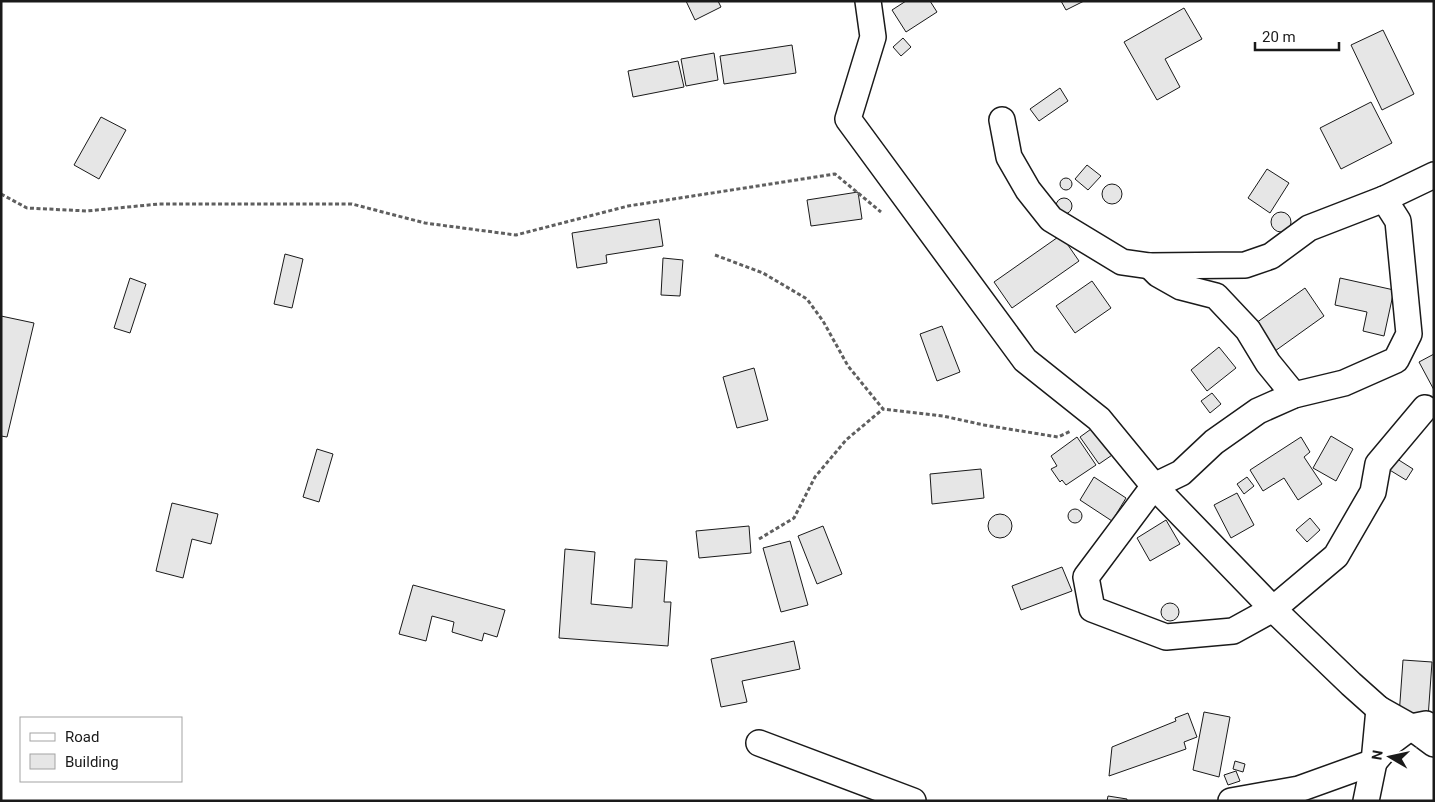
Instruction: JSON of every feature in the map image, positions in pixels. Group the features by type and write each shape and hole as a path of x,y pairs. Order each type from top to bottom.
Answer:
{"street":[{"path":"868,1 873,36 848,118 1025,360 1099,419 1154,486 1273,609 1379,709 1422,725 1434,744"},
{"path":"1002,120 1009,157 1028,190 1051,219 1122,262 1150,266 1245,265 1271,256 1309,228 1384,199 1434,175"},
{"path":"1384,199 1398,221 1409,334 1396,360 1344,383 1294,395 1258,412 1214,442 1181,473 1154,486 1086,577 1092,609 1166,637 1234,631 1273,609 1336,556 1373,492 1378,464 1425,408"},
{"path":"1150,266 1158,274 1181,287 1216,296 1248,330 1268,363 1294,395"},
{"path":"1366,801 1374,762 1379,709"},
{"path":"1231,801 1299,789 1374,762 1391,742 1422,725"},
{"path":"759,743 913,801"}],"path":[{"path":"1,194 27,208 87,211 159,204 352,204 425,224 516,235 628,206 835,174 887,216"},
{"path":"715,255 763,273 806,299 823,321 848,366 883,409 943,416 1058,437 1099,419"},
{"path":"759,539 794,518 815,477 846,440 883,409"}],"building":[{"path":"686,1 718,1 721,7 695,20"},
{"path":"906,1 930,1 937,12 906,32 892,10"},
{"path":"1061,1 1084,1 1066,10"},
{"path":"1184,8 1202,39 1165,59 1180,87 1157,100 1124,42"},
{"path":"1383,30 1414,94 1382,110 1351,45"},
{"path":"903,38 911,47 901,56 893,47"},
{"path":"792,45 796,73 724,84 720,56"},
{"path":"714,53 718,80 686,86 681,59"},
{"path":"678,61 684,87 633,97 628,71"},
{"path":"1060,88 1068,101 1039,121 1030,109"},
{"path":"1371,102 1392,143 1341,169 1320,128"},
{"path":"101,117 126,130 99,179 74,165"},
{"path":"1087,165 1101,176 1088,190 1075,179"},
{"path":"1267,169 1289,183 1270,213 1248,198"},
{"path":"1064,178 1068,178 1072,184 1068,190 1064,190 1060,186 1060,182"},
{"path":"1112,184 1119,187 1122,194 1119,201 1112,204 1105,201 1102,194 1105,187"},
{"path":"858,192 862,219 811,226 807,200"},
{"path":"1061,198 1067,198 1072,203 1070,212 1061,214 1056,209 1056,203"},
{"path":"1277,212 1285,212 1291,218 1291,226 1285,232 1277,232 1271,226 1271,218"},
{"path":"659,219 663,246 606,255 607,263 577,268 572,233"},
{"path":"1061,235 1079,261 1012,308 994,282"},
{"path":"285,254 303,259 292,308 274,304"},
{"path":"663,258 683,260 680,296 661,295"},
{"path":"130,278 146,284 130,333 114,328"},
{"path":"1340,278 1394,290 1384,336 1363,331 1367,312 1335,305"},
{"path":"1092,281 1111,308 1075,333 1056,306"},
{"path":"1305,288 1324,316 1275,351 1256,323"},
{"path":"1,316 34,323 7,437 1,436"},
{"path":"942,326 960,372 937,381 920,334"},
{"path":"1219,347 1236,368 1207,391 1191,370"},
{"path":"1434,354 1434,390 1419,362"},
{"path":"754,368 768,420 737,428 723,377"},
{"path":"1212,393 1221,404 1210,413 1201,401"},
{"path":"1098,424 1118,451 1099,464 1080,437"},
{"path":"1331,436 1353,449 1336,481 1313,468"},
{"path":"1077,437 1096,465 1066,485 1062,480 1060,482 1051,469 1057,466 1051,456"},
{"path":"1301,437 1310,452 1304,457 1322,484 1298,500 1284,478 1263,491 1250,470"},
{"path":"317,449 333,454 319,502 303,497"},
{"path":"1394,457 1413,469 1406,480 1388,469"},
{"path":"981,469 984,498 932,504 930,474"},
{"path":"1094,477 1126,498 1112,521 1080,500"},
{"path":"1247,477 1254,486 1244,494 1237,484"},
{"path":"1237,493 1254,525 1231,538 1214,505"},
{"path":"172,503 218,514 211,544 192,539 183,578 156,571"},
{"path":"1072,509 1078,509 1082,516 1078,523 1072,523 1068,519 1068,513"},
{"path":"1000,514 1009,517 1012,526 1009,535 1000,538 991,535 988,526 991,517"},
{"path":"1310,518 1320,530 1307,542 1296,530"},
{"path":"1166,520 1180,544 1150,561 1137,538"},
{"path":"749,526 751,553 699,558 696,531"},
{"path":"823,526 842,574 817,584 798,536"},
{"path":"790,541 808,605 781,612 763,548"},
{"path":"565,549 595,552 591,604 632,608 635,559 667,561 664,602 671,602 668,646 559,638"},
{"path":"1062,567 1072,591 1021,610 1012,586"},
{"path":"413,585 505,610 497,637 484,633 482,641 452,632 454,622 432,616 426,641 399,634"},
{"path":"1170,603 1176,606 1179,612 1176,618 1170,621 1164,618 1161,612 1164,606"},
{"path":"794,641 800,669 742,681 747,702 721,707 711,659"},
{"path":"1403,660 1432,662 1428,718 1399,716"},
{"path":"1204,712 1230,717 1219,777 1193,770"},
{"path":"1188,713 1197,737 1184,742 1186,749 1109,776 1112,747 1176,721 1175,718"},
{"path":"1235,761 1245,764 1243,772 1233,769"},
{"path":"1236,771 1240,781 1228,785 1224,775"},
{"path":"1108,796 1127,799 1127,801 1107,801"}]}
